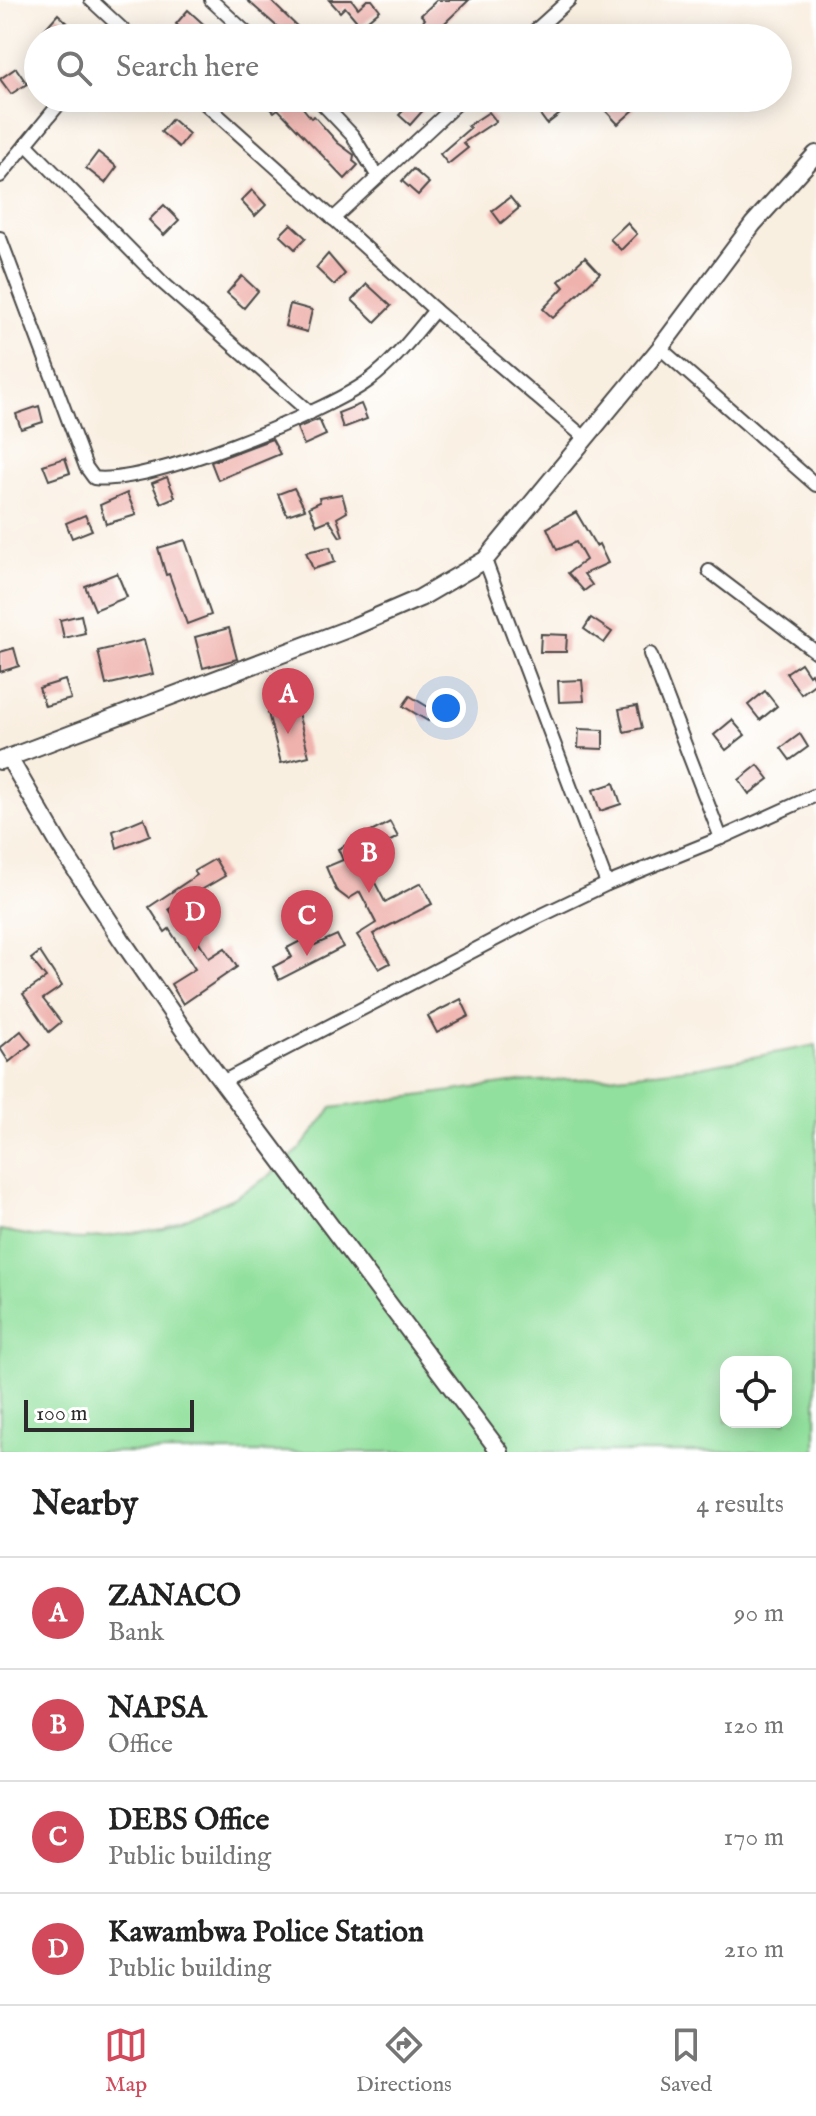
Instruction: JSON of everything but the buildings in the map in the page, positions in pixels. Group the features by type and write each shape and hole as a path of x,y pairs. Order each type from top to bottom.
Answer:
{"main road":[{"path":"500,1452 222,1082 121,939 4,759 348,629 420,598 485,560 660,348 753,224 816,154"}],"street":[{"path":"211,0 237,24"},
{"path":"542,24 569,0"},
{"path":"95,1 112,24"},
{"path":"0,176 52,112"},
{"path":"215,112 435,310 585,438"},
{"path":"330,112 353,136 378,177"},
{"path":"333,219 448,112"},
{"path":"26,144 172,292 310,413"},
{"path":"0,238 86,467 94,478 107,480 159,469 310,413 366,382 390,364 435,310"},
{"path":"660,348 816,485"},
{"path":"485,560 607,884"},
{"path":"709,571 816,652"},
{"path":"650,654 721,838"},
{"path":"222,1082 536,918 607,884 816,795"}],"green space":[{"path":"816,1045 816,1452 0,1452 0,1230 38,1237 83,1239 164,1229 235,1197 269,1176 299,1150 332,1108 517,1082 599,1078 700,1067"}],"place":[{"name":"ZANACO","path":"288,734"},
{"name":"NAPSA","path":"369,893"},
{"name":"Kawambwa Police Station","path":"195,952"},
{"name":"DEBS Office","path":"307,956"}]}
